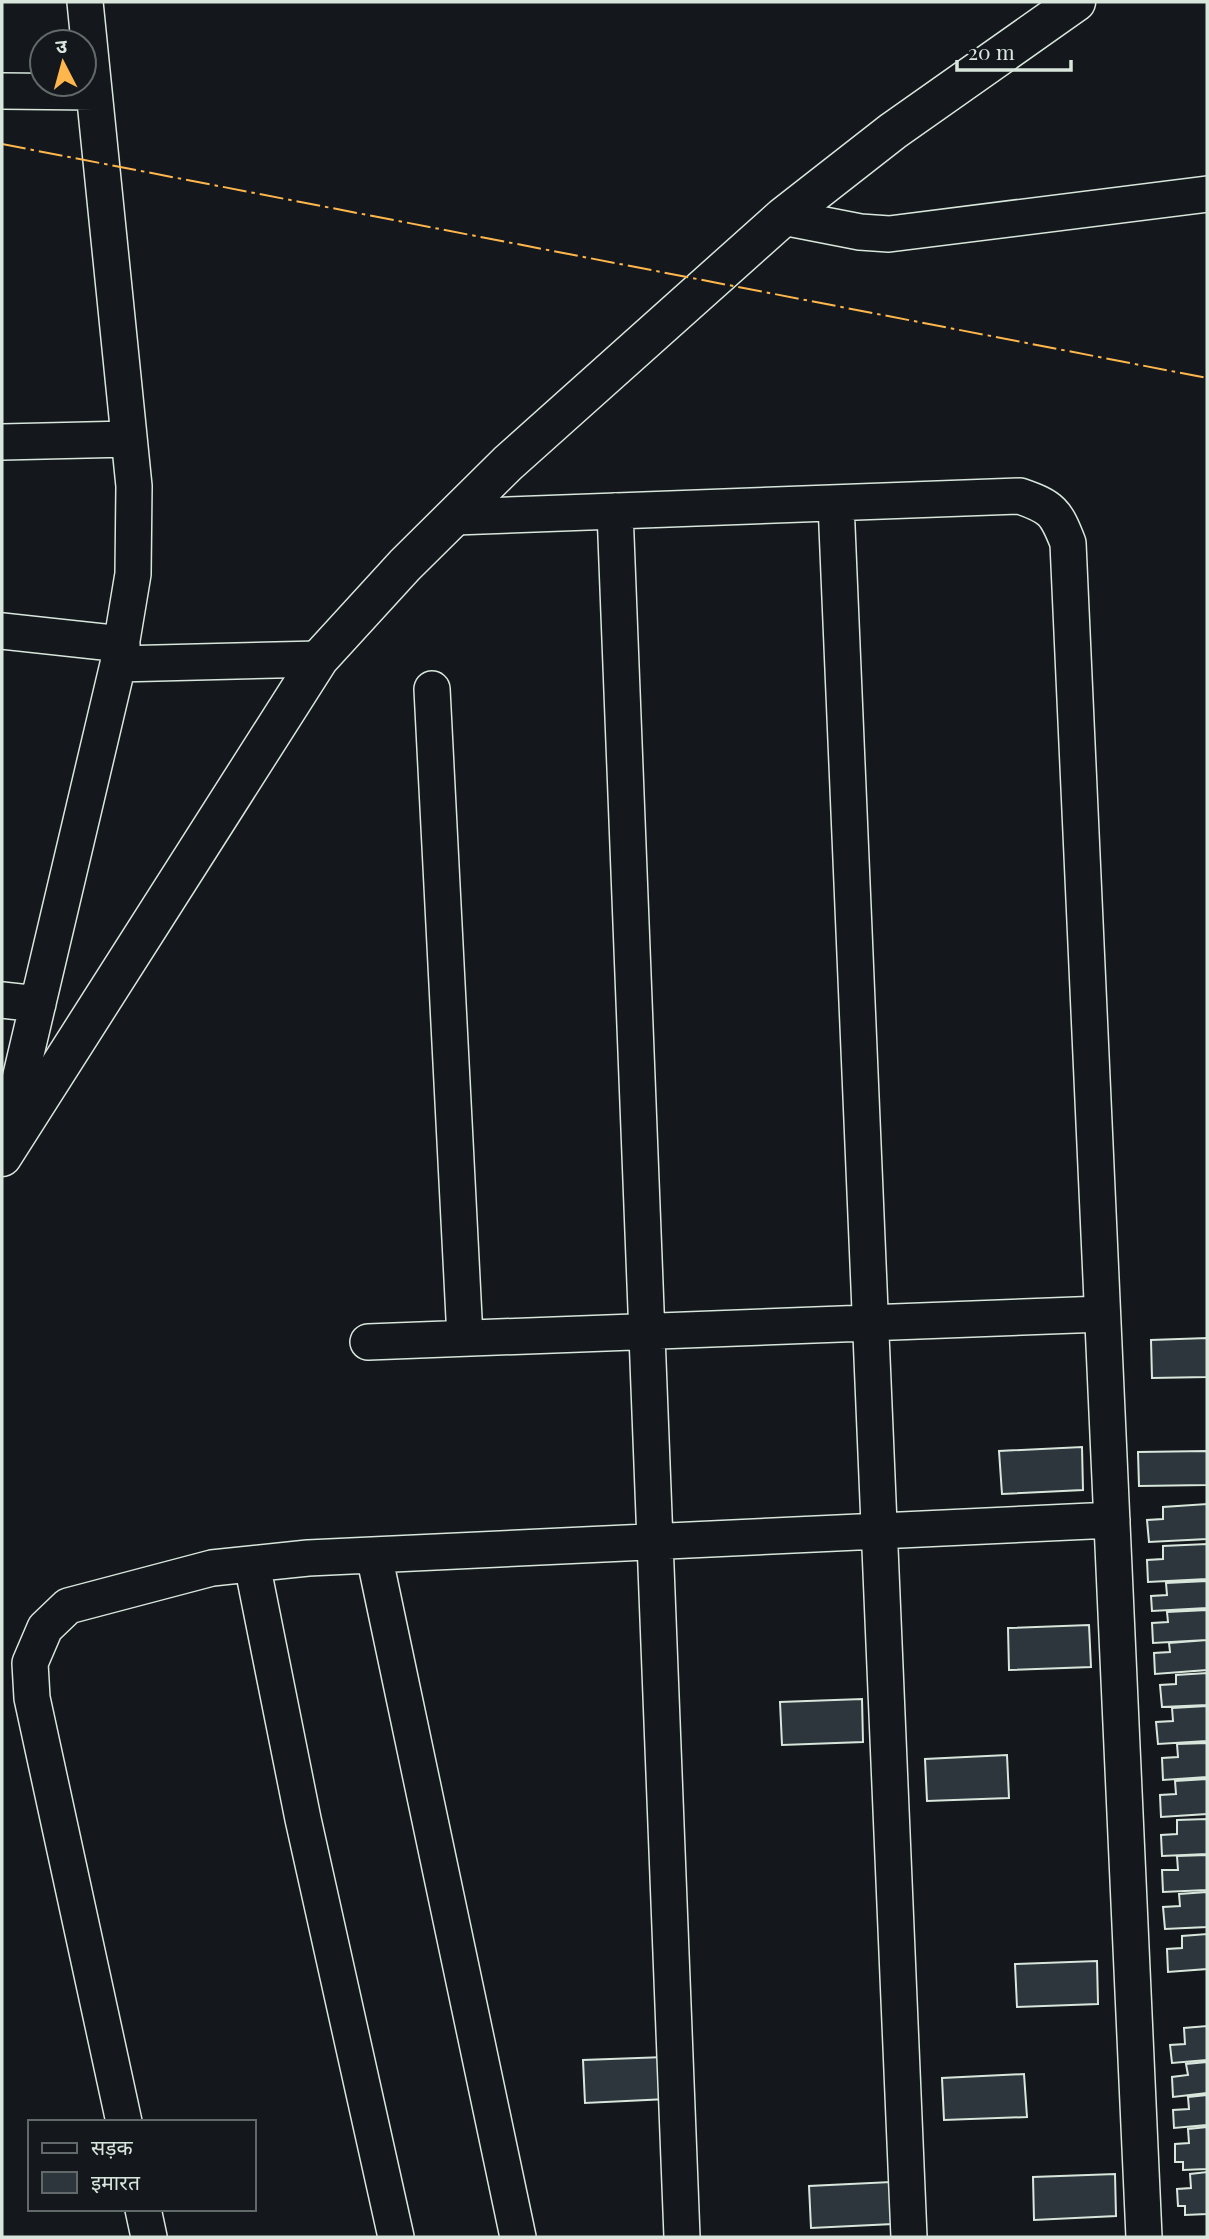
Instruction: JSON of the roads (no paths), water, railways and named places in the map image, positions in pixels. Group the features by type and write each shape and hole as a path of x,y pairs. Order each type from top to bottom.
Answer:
{"street":[{"path":"85,2 88,28"},
{"path":"3,1154 319,659 405,565 508,463 783,217 893,131 1076,2"},
{"path":"2,92 28,92"},
{"path":"3,1154 120,654 133,575 134,486 95,98"},
{"path":"783,217 850,231 889,234 1207,194"},
{"path":"2,442 129,439"},
{"path":"455,517 1020,496 1045,505 1060,522 1068,543 1144,2237"},
{"path":"836,503 909,2237"},
{"path":"615,511 682,2237"},
{"path":"2,631 120,654 319,659"},
{"path":"432,689 466,1338"},
{"path":"2,1000 38,1004"},
{"path":"368,1342 1102,1314"},
{"path":"124,2120 32,1698 30,1663 45,1628 68,1606 212,1568 308,1558 1112,1520"},
{"path":"374,1555 518,2237"},
{"path":"252,1564 303,1819 396,2237"},
{"path":"143,2211 149,2237"}]}
